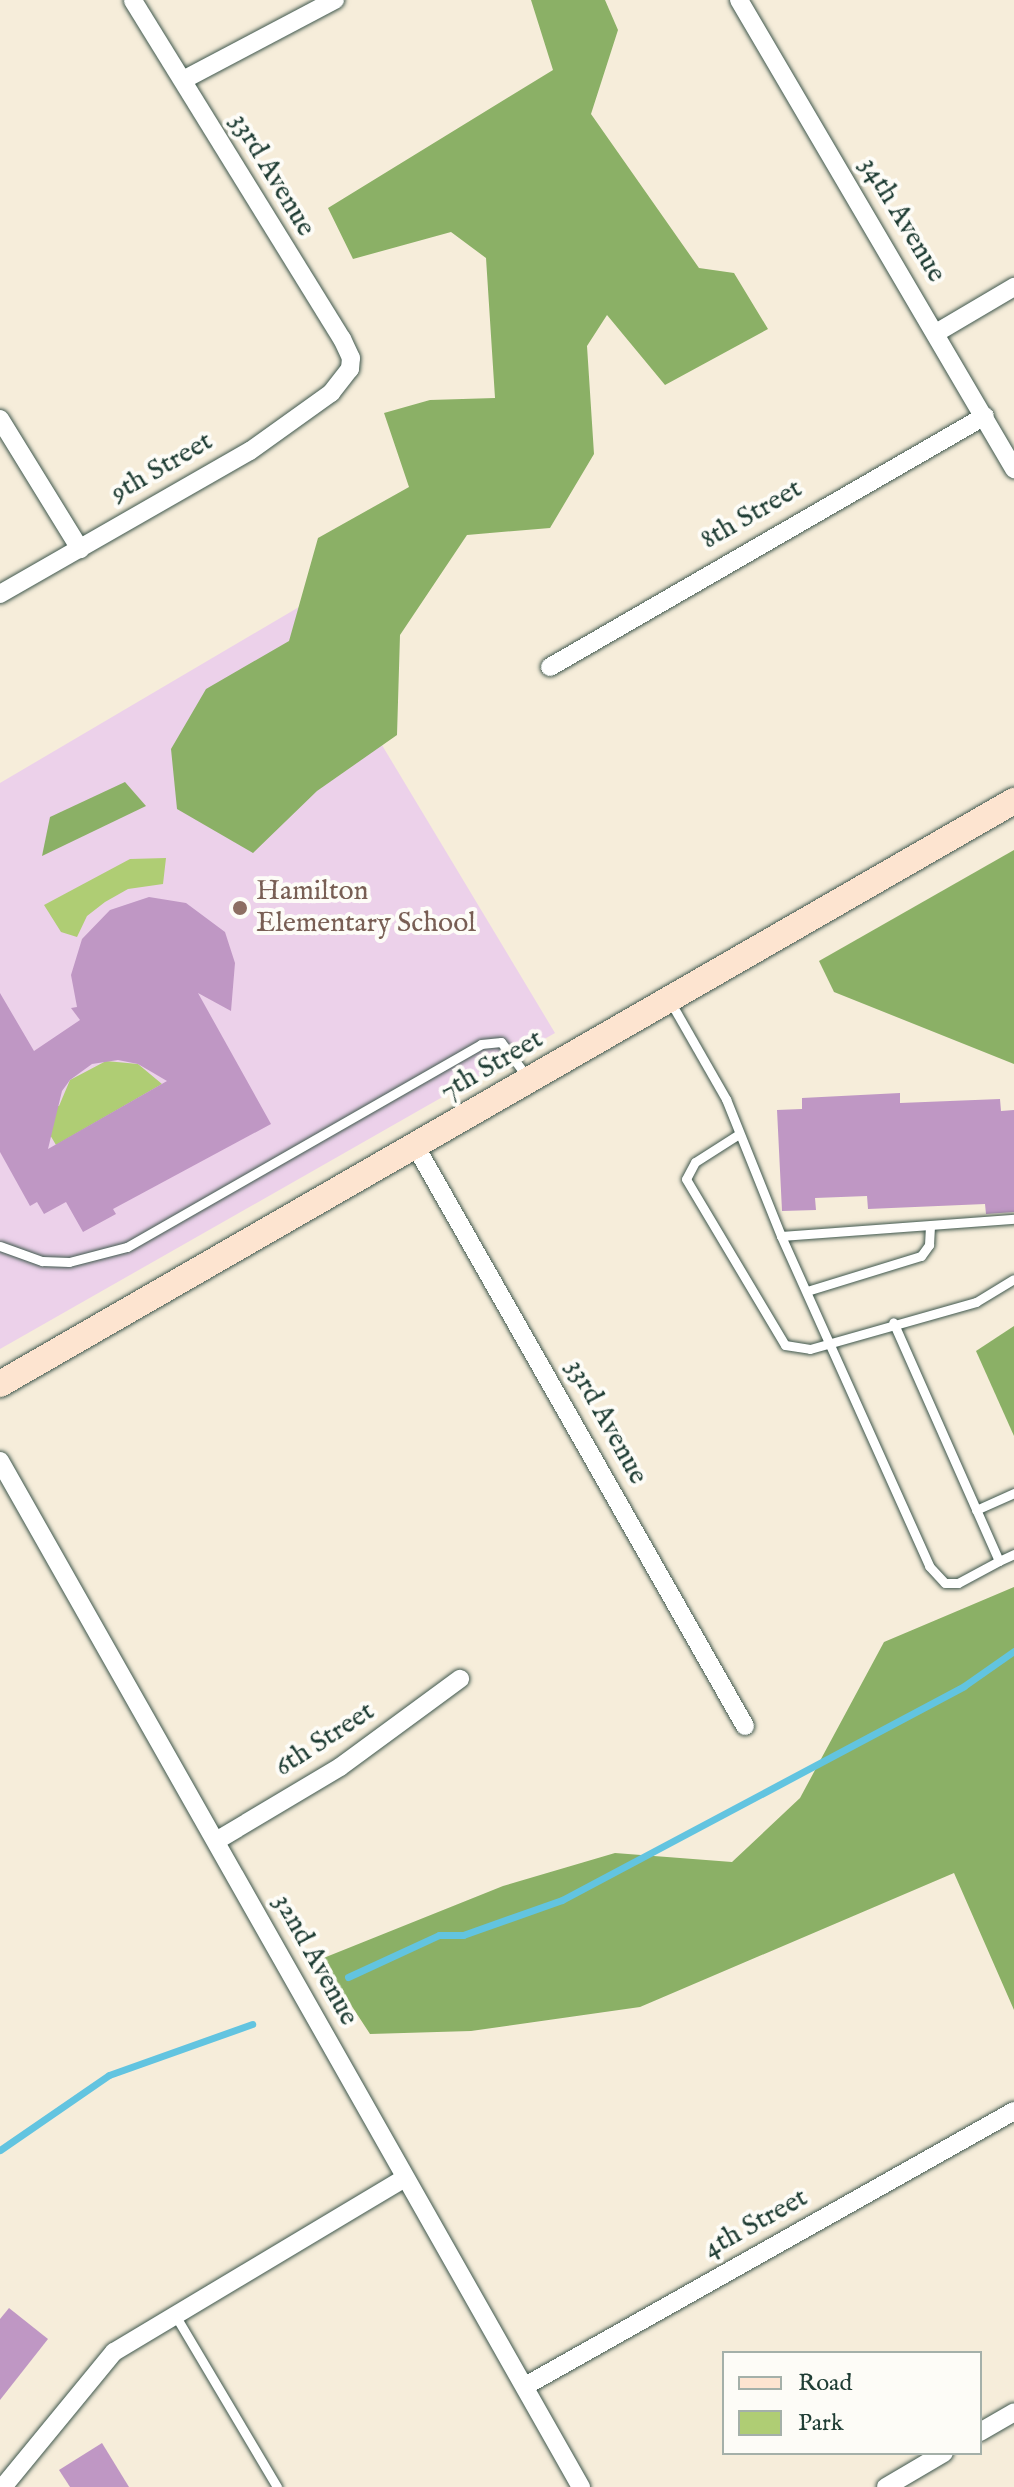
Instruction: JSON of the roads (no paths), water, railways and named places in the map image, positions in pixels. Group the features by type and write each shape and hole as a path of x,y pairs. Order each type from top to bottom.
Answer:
{"street":[{"name":"33rd Avenue","path":"133,0 342,339 351,358 345,381"},
{"path":"183,80 335,0"},
{"name":"34th Avenue","path":"739,0 1014,469"},
{"path":"936,333 1014,287"},
{"name":"9th Street","path":"0,594 250,451 345,381"},
{"name":"8th Street","path":"550,667 985,416"},
{"path":"0,419 80,549"},
{"name":"7th Street","path":"0,1384 670,1002 1014,801"},
{"name":"33rd Avenue","path":"416,1147 745,1726"},
{"name":"32nd Avenue","path":"0,1461 405,2178 527,2385 581,2487"},
{"name":"6th Street","path":"216,1841 340,1767 460,1679"},
{"name":"4th Street","path":"527,2385 1014,2111"},
{"path":"3,2487 92,2375 126,2343 405,2178"},
{"path":"982,2431 1014,2412"},
{"path":"886,2487 941,2455"}],"lane":[{"path":"670,1002 726,1099 781,1236 929,1566 945,1583 958,1583 1014,1554"},
{"path":"0,1246 42,1261 69,1262 127,1247 481,1044 501,1042 530,1081"},
{"path":"739,1134 695,1162 686,1179 776,1335 796,1350 976,1302 1014,1279"},
{"path":"781,1236 1014,1219"},
{"path":"807,1291 921,1256 929,1245 930,1227"},
{"path":"893,1322 999,1561"},
{"path":"976,1510 1014,1493"},
{"path":"174,2312 277,2487"}],"waterway":[{"path":"348,1977 439,1935 463,1935 562,1900 964,1686 1014,1651"},
{"path":"0,2150 109,2075 252,2024"}],"place":[{"name":"Hamilton Elementary School","path":"240,908"}]}
